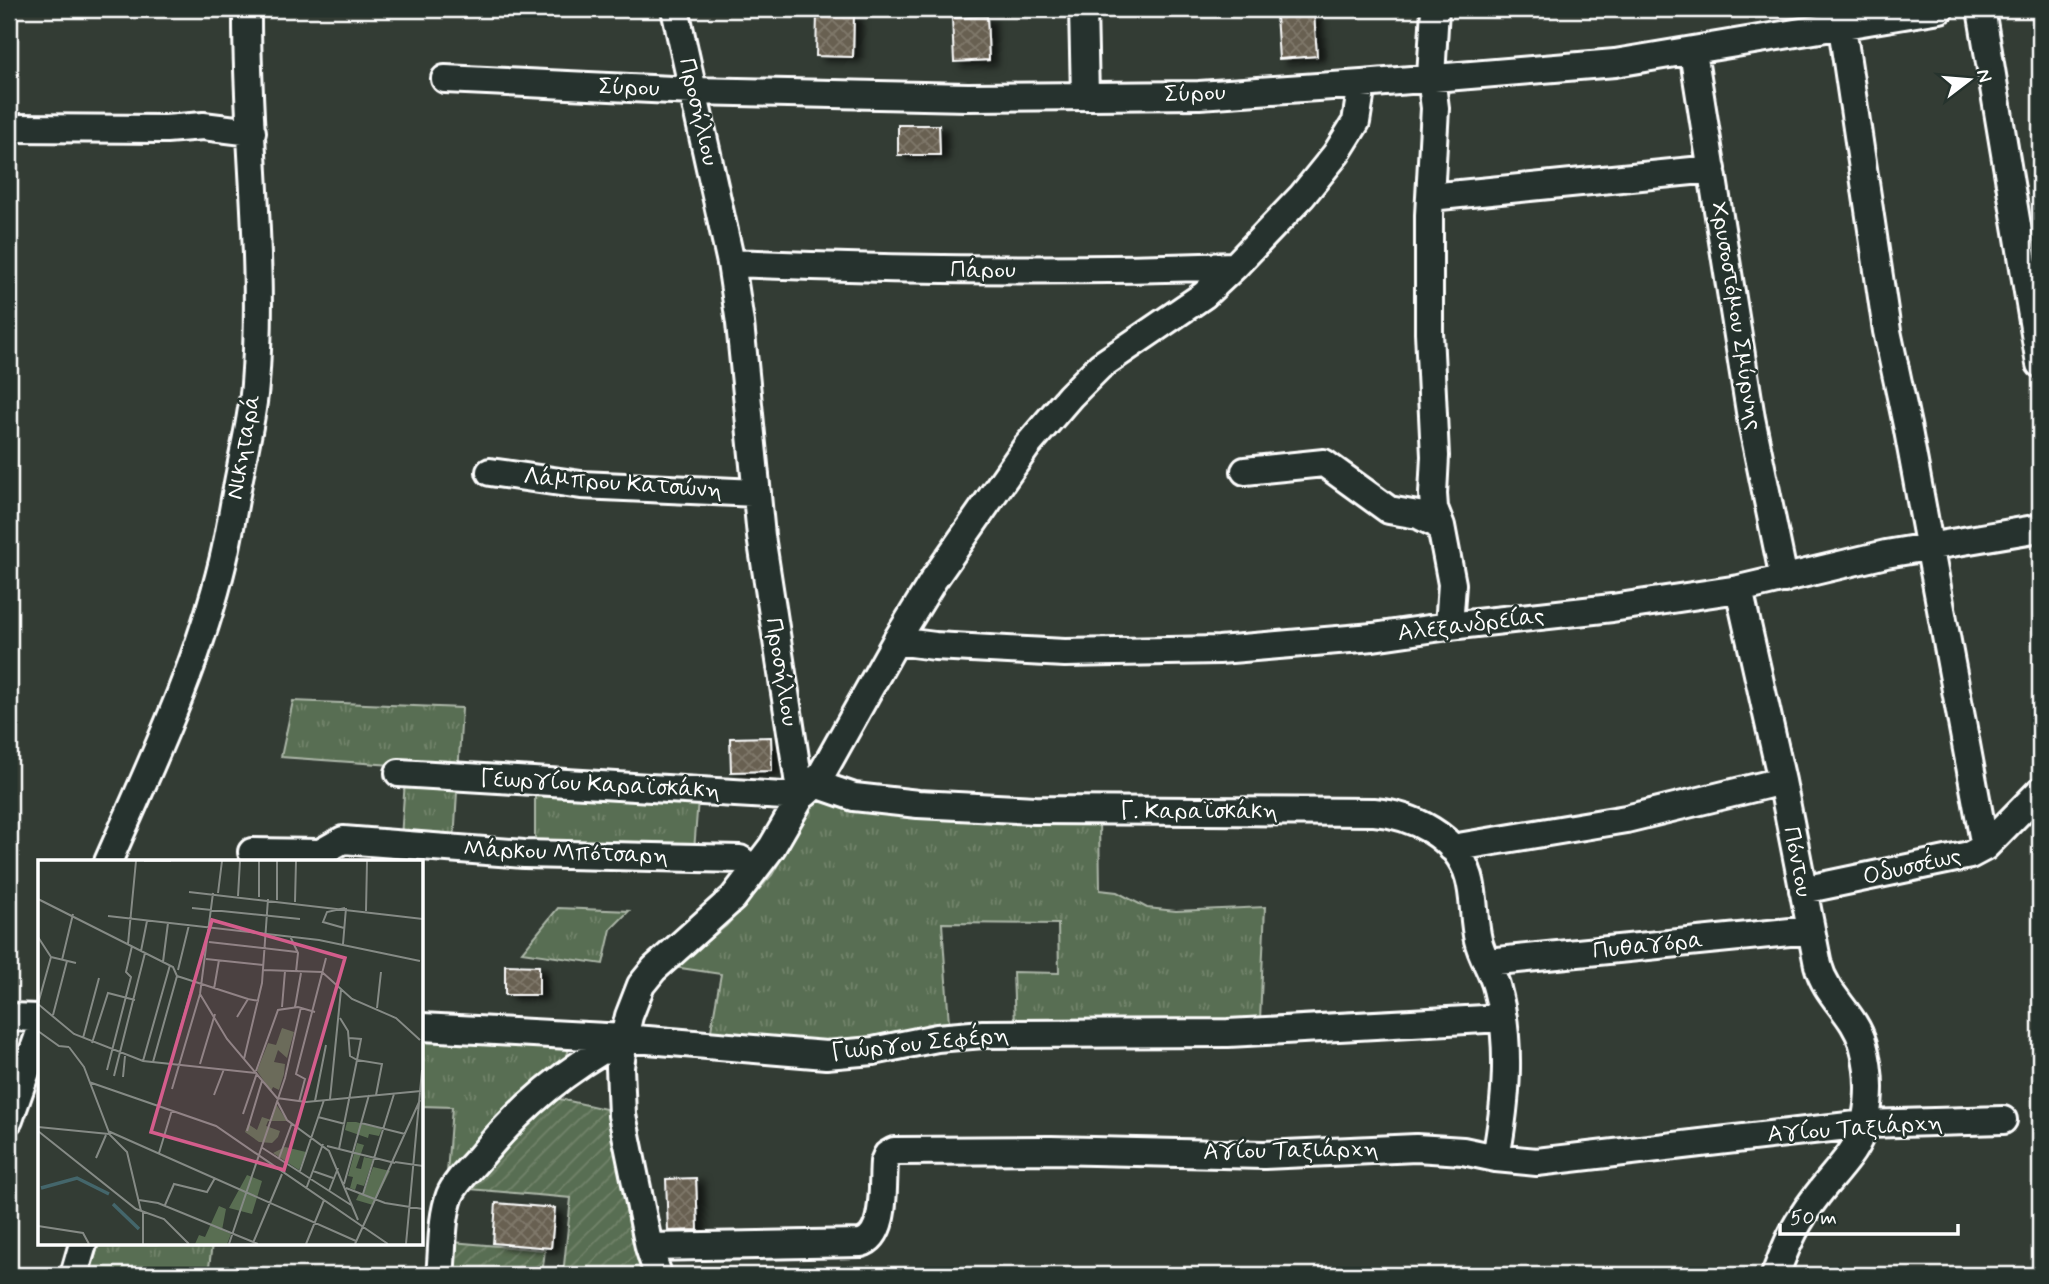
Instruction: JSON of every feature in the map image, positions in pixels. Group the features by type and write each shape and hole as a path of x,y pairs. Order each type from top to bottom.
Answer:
{"street":[{"name":"Νικηταρά","path":"109,860 167,732 202,633 223,561 255,387 258,309 252,132 246,61 247,9"},
{"name":"Προσήλιου","path":"675,9 731,263 740,323 761,536 809,791"},
{"path":"1083,9 1085,96"},
{"path":"1435,9 1431,77 1435,108 1430,197 1429,332 1435,456 1433,494 1452,584 1449,626"},
{"name":"Σύρου","path":"445,79 693,91 968,97 1199,95 1615,63 1940,9"},
{"path":"1981,9 2040,363"},
{"path":"1842,27 1887,331 1930,546 1984,847"},
{"name":"Χρυσοστόμου Σμύρνης","path":"1693,52 1751,418 1784,579"},
{"path":"658,1275 649,1247 622,1115 620,1080 624,1038 641,985 669,955 719,912 772,847 809,791 895,641 1004,476 1070,396 1100,366 1196,301 1235,266 1302,195 1336,154 1356,122 1362,84"},
{"path":"9,128 166,130 203,126 252,132"},
{"path":"1430,197 1712,169"},
{"name":"Πάρου","path":"731,263 995,271 1235,266"},
{"path":"1245,471 1324,463 1390,510 1418,515 1441,526"},
{"name":"Λάμπρου Κατσώνη","path":"490,472 580,485 757,493"},
{"name":"Αλεξανδρείας","path":"895,641 935,646 1065,653 1219,650 1373,637 1612,608 1739,589 1930,546 2040,528"},
{"name":"Πόντου","path":"1739,589 1823,982 1854,1022 1863,1044 1869,1096 1865,1124"},
{"name":"Γεωργίου Καραϊσκάκη","path":"399,773 809,791"},
{"path":"1452,848 1626,819 1782,781"},
{"name":"Γ. Καραϊσκάκη","path":"809,791 918,804 1035,810 1392,813 1417,822 1452,848 1464,863 1469,878 1478,941 1497,991 1506,1042 1506,1081 1496,1158"},
{"name":"Οδυσσέως","path":"1803,890 1970,855 1984,847 2040,791"},
{"name":"Μάρκου Μπότσαρη","path":"252,852 320,853 343,840 524,854 740,859 754,870"},
{"name":"Πυθαγόρα","path":"1487,962 1810,930"},
{"path":"9,1017 38,1018"},
{"name":"Γιώργου Σεφέρη","path":"424,1027 624,1038 825,1055 873,1051 937,1038 983,1034 1228,1034 1503,1018"},
{"path":"9,1120 38,1038"},
{"path":"440,1275 433,1237 454,1187 509,1122 573,1067 624,1038"},
{"name":"Αγίου Ταξιάρχη","path":"649,1247 848,1244 868,1241 877,1231 884,1162 887,1155 894,1151 1051,1150 1264,1155 1416,1149 1463,1151 1537,1162 1865,1124 2003,1120"},
{"path":"1775,1275 1785,1248 1802,1216 1850,1155 1865,1124"},
{"path":"74,1275 82,1246"}],"green space":[{"path":"293,701 462,708 454,842 401,838 406,766 281,757"},
{"path":"535,790 698,799 694,851 535,849"},
{"path":"818,795 1099,817 1100,890 1117,892 1147,908 1176,911 1265,907 1260,1020 1015,1026 1013,972 1059,973 1058,924 942,923 949,1024 860,1043 710,1036 721,974 674,967 726,926 772,875"},
{"path":"558,908 629,911 611,929 603,964 522,952"},
{"path":"424,1041 570,1044 567,1056 558,1070 446,1187 452,1107 424,1106"},
{"path":"532,1093 606,1109 649,1275 563,1275 571,1198 446,1187"},
{"path":"452,1242 545,1250 542,1275 450,1275"},
{"path":"98,1246 212,1246 208,1275 89,1275"}],"building":[{"path":"817,13 854,14 853,57 816,56"},
{"path":"1314,13 1317,56 1279,59 1276,15"},
{"path":"987,16 989,60 954,62 952,18"},
{"path":"898,125 939,125 940,155 898,155"},
{"path":"771,737 772,771 731,772 730,738"},
{"path":"505,965 539,966 539,995 505,995"},
{"path":"696,1178 698,1230 668,1231 666,1179"},
{"path":"496,1203 555,1208 551,1248 493,1243"}]}
